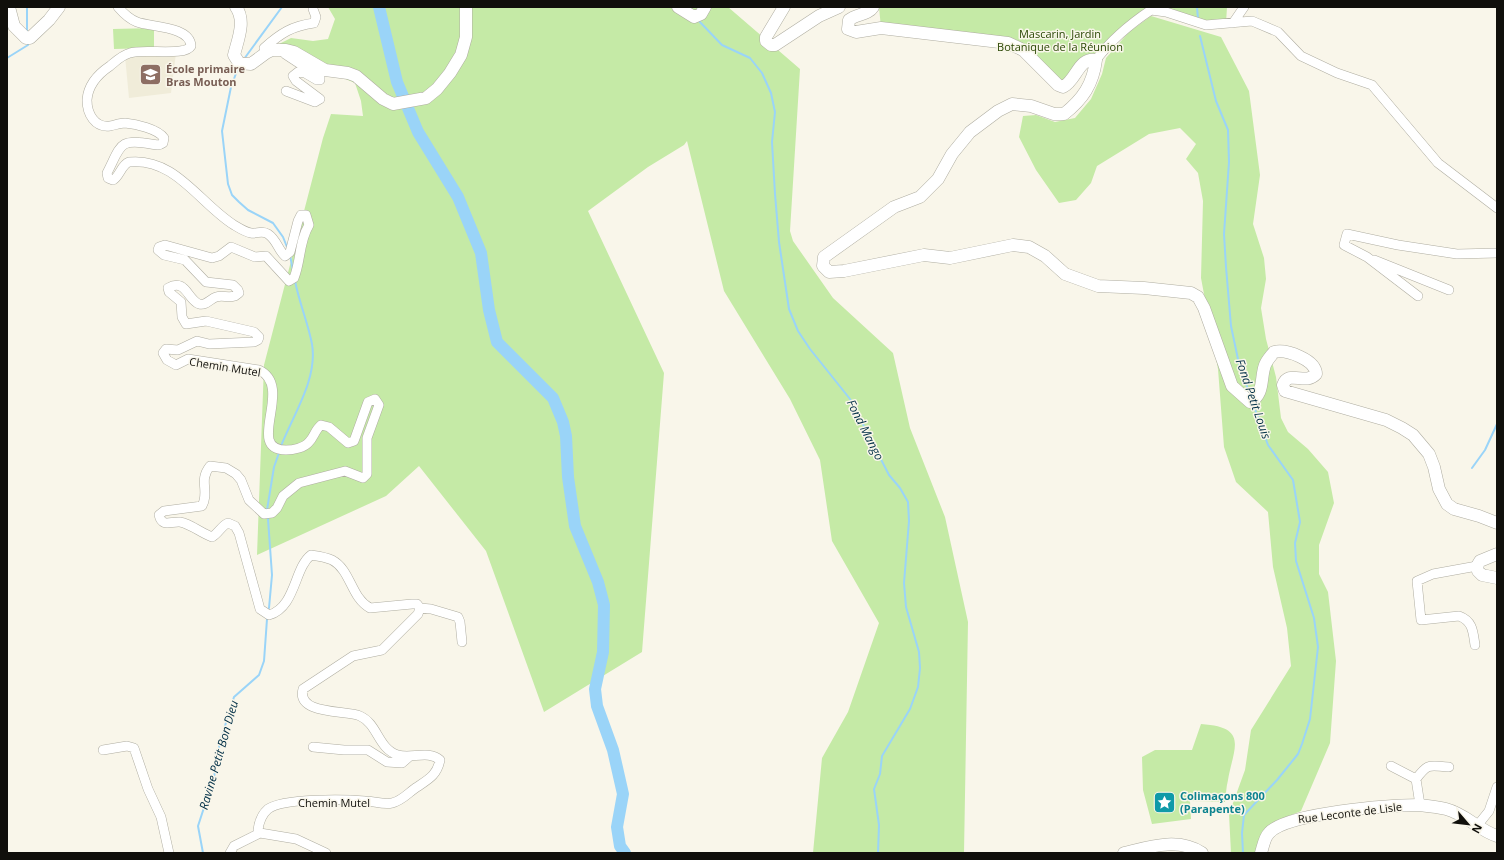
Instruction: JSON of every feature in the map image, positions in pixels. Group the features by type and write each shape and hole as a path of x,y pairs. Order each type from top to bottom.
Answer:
{"main road":[{"path":"9,7 14,26 26,38 30,38 49,20 59,7"},
{"path":"236,7 240,12 242,21 234,55 239,63 251,64 272,50 286,50 294,52 325,70 348,72 356,76 383,99 393,104 426,98 437,89 450,73 461,55 466,37 466,7"},
{"path":"678,7 694,17 701,14 705,7"},
{"path":"784,7 766,37 766,41 771,45 775,45 819,16 839,7"},
{"path":"873,7 867,12 852,17 848,20 848,29 856,32 881,28 1008,43 1023,50 1058,85 1063,87 1068,84 1084,62 1090,59 1096,60 1094,77 1073,107 1064,114 1054,114 1031,106 1012,104 998,111 970,132 952,154 938,179 920,197 894,207 824,257 823,266 829,272 844,271 924,256 950,258 1013,245 1029,247 1045,256 1065,274 1098,286 1144,288 1191,293 1198,297 1204,308 1232,386 1245,399 1253,400 1260,391 1265,366 1274,352 1281,350 1296,355 1313,365 1316,369 1316,374 1312,379 1307,380 1290,377 1283,385 1285,391 1386,420 1402,428 1413,435 1429,454 1434,466 1439,489 1447,504 1454,509 1479,516 1497,524"},
{"path":"1497,554 1480,561 1477,566 1478,571 1482,575 1497,578"},
{"name":"Rue Leconte de Lisle","path":"1261,853 1263,843 1268,833 1279,826 1294,820 1384,807 1420,805 1458,813 1477,826 1497,836"},
{"path":"1124,853 1158,846 1183,844 1193,847 1202,853"}],"street":[{"name":"Chemin Mutel","path":"118,7 125,15 139,23 174,30 188,38 191,46 184,51 131,52 102,72 94,81 88,92 87,102 89,112 93,120 101,125 108,126 124,123 132,124 158,133 164,138 163,143 158,145 133,140 124,144 107,173 108,178 113,180 116,178 124,165 129,162 155,164 179,177 214,210 234,225 251,233 260,232 268,234 276,242 280,252 285,256 290,252 298,220 301,215 306,215 309,225 303,235 294,278 289,281 266,256 254,257 232,247 219,256 212,258 165,245 159,247 158,250 161,254 185,260 206,282 233,285 238,290 238,293 235,296 215,297 206,303 200,304 196,302 184,288 177,286 168,288 169,292 181,302 182,317 186,324 206,321 254,332 259,337 258,340 254,342 209,344 197,341 178,350 166,349 163,354 167,360 176,365 188,359 259,370 266,373 272,382 273,394 268,439 272,447 276,450 289,450 303,447 310,442 316,430 321,425 329,427 348,443 354,441 368,402 375,399 379,405 367,438 367,474 363,478 346,471 298,483 283,496 277,508 272,513 264,514 249,500 241,480 236,474 226,468 210,466 204,477 205,495 202,506 164,511 159,515 160,520 169,524 178,522 184,523 212,537 216,535 222,526 228,523 235,526 239,533 260,609 269,615 274,613 282,606 295,586 305,559 311,555 333,561 341,568 358,597 370,608 412,604 417,604 420,608 418,614 382,650 353,656 311,683 303,689 301,694 304,700 312,707 360,716 367,720 375,729 387,749 397,754 410,756 427,755 437,758 440,760 438,769 431,778 400,800 384,804 366,801 331,800 286,804 270,808 262,815 258,830 260,833"},
{"path":"1233,24 1244,7"},
{"path":"266,53 264,48 283,33 297,25 314,22 316,17 313,9"},
{"path":"1096,60 1105,48 1132,23 1151,10 1166,12 1206,25 1233,24 1252,21 1278,32 1301,56 1372,85 1438,163 1497,208"},
{"path":"286,50 285,54 320,77 320,80 317,80 305,73 298,72 293,76 296,81 320,99 315,102 286,91"},
{"path":"1449,290 1367,257 1344,245 1347,234 1398,245 1457,254 1497,253"},
{"path":"1367,257 1418,296"},
{"path":"1475,645 1473,629 1464,618 1459,616 1421,620 1417,581 1433,574 1477,566"},
{"path":"420,608 431,609 458,617 462,642"},
{"path":"103,750 127,746 134,748 148,788 161,817 169,853"},
{"path":"313,747 344,750 368,750 387,762 402,763 410,756"},
{"path":"1391,766 1416,779"},
{"path":"1420,805 1416,779 1423,769 1428,766 1449,767"},
{"path":"1477,826 1489,811 1497,787"},
{"path":"230,853 234,846 260,833 296,840 326,853"}],"shaded area":[{"name":"École primaire Bras Mouton","path":"176,53 171,93 129,98 125,56"}],"green space":[{"path":"328,7 728,7 800,69 790,231 793,241 833,298 893,353 910,428 945,517 968,622 964,853 813,853 822,758 848,712 879,623 832,541 820,460 790,399 724,291 687,141 684,145 648,167 588,211 664,373 642,652 544,712 486,551 419,466 386,496 257,555 264,365 323,138 331,114 363,116 361,101 355,83 271,48 291,38 313,41 328,39 335,19"},
{"name":"Mascarin, Jardin Botanique de la Réunion","path":"879,7 1227,7 1226,23 1206,25 1151,10 1063,87 1023,50 881,28"},
{"path":"1151,16 1221,37 1249,91 1260,175 1253,224 1264,258 1266,279 1261,308 1266,339 1276,377 1281,418 1288,432 1308,449 1328,472 1334,503 1319,545 1319,574 1328,592 1336,661 1330,743 1301,811 1272,825 1264,835 1257,853 1231,853 1229,814 1245,770 1251,730 1291,666 1287,628 1273,567 1268,512 1236,482 1224,447 1218,369 1201,278 1203,201 1198,173 1186,159 1196,144 1180,128 1149,134 1097,166 1091,183 1076,200 1059,203 1036,170 1019,137 1023,116 1036,115 1055,122 1075,118 1091,99 1102,74 1106,58 1129,32"},
{"path":"154,28 154,48 114,49 113,29"},
{"path":"1201,724 1216,726 1227,730 1232,735 1235,742 1225,802 1190,801 1191,819 1152,824 1143,790 1142,757 1155,750 1192,750"}],"waterway":[{"path":"27,7 27,33"},
{"name":"Ravine Petit Bon Dieu","path":"244,59 282,7"},
{"path":"379,7 397,82 418,132 458,197 481,253 489,310 497,342 553,398 563,422 566,436 568,477 575,526 598,582 604,605 603,652 595,689 597,706 613,750 623,794 617,827 620,846 625,853"},
{"name":"Fond Petit Louis","path":"1197,7 1198,19"},
{"name":"Fond Mango","path":"698,20 722,45 750,58 762,73 771,93 775,112 772,142 775,194 779,242 789,309 798,331 810,349 850,399 889,475 900,488 908,502 909,521 904,583 906,607 919,652 920,668 918,687 910,709 882,756 880,774 874,789 879,825 878,853"},
{"name":"Fond Petit Louis","path":"1200,36 1216,101 1228,130 1229,162 1224,234 1226,267 1231,326 1239,364 1250,395"},
{"path":"7,58 28,45 28,43"},
{"name":"Ravine Petit Bon Dieu","path":"238,68 231,87 222,131 228,184 232,195 248,210 273,223 283,237 287,247"},
{"name":"Ravine Petit Bon Dieu","path":"290,255 293,271"},
{"name":"Ravine Petit Bon Dieu","path":"281,446 308,383 313,357 312,344 295,281"},
{"name":"Fond Petit Louis","path":"1243,853 1242,833 1244,815 1277,780 1298,754 1302,744 1310,719 1318,647 1314,618 1296,561 1295,543 1300,522 1293,480 1268,445 1253,404"},
{"path":"1472,468 1485,450 1497,424"},
{"name":"Ravine Petit Bon Dieu","path":"267,510 274,467 280,450"},
{"name":"Ravine Petit Bon Dieu","path":"268,519 272,575 269,608"},
{"name":"Ravine Petit Bon Dieu","path":"203,853 198,826 214,777 220,742 234,697 259,675 264,661 267,619"}],"place":[{"name":"École primaire Bras Mouton","path":"150,75"},
{"name":"Colimaçons 800 (Parapente)","path":"1164,802"}]}
